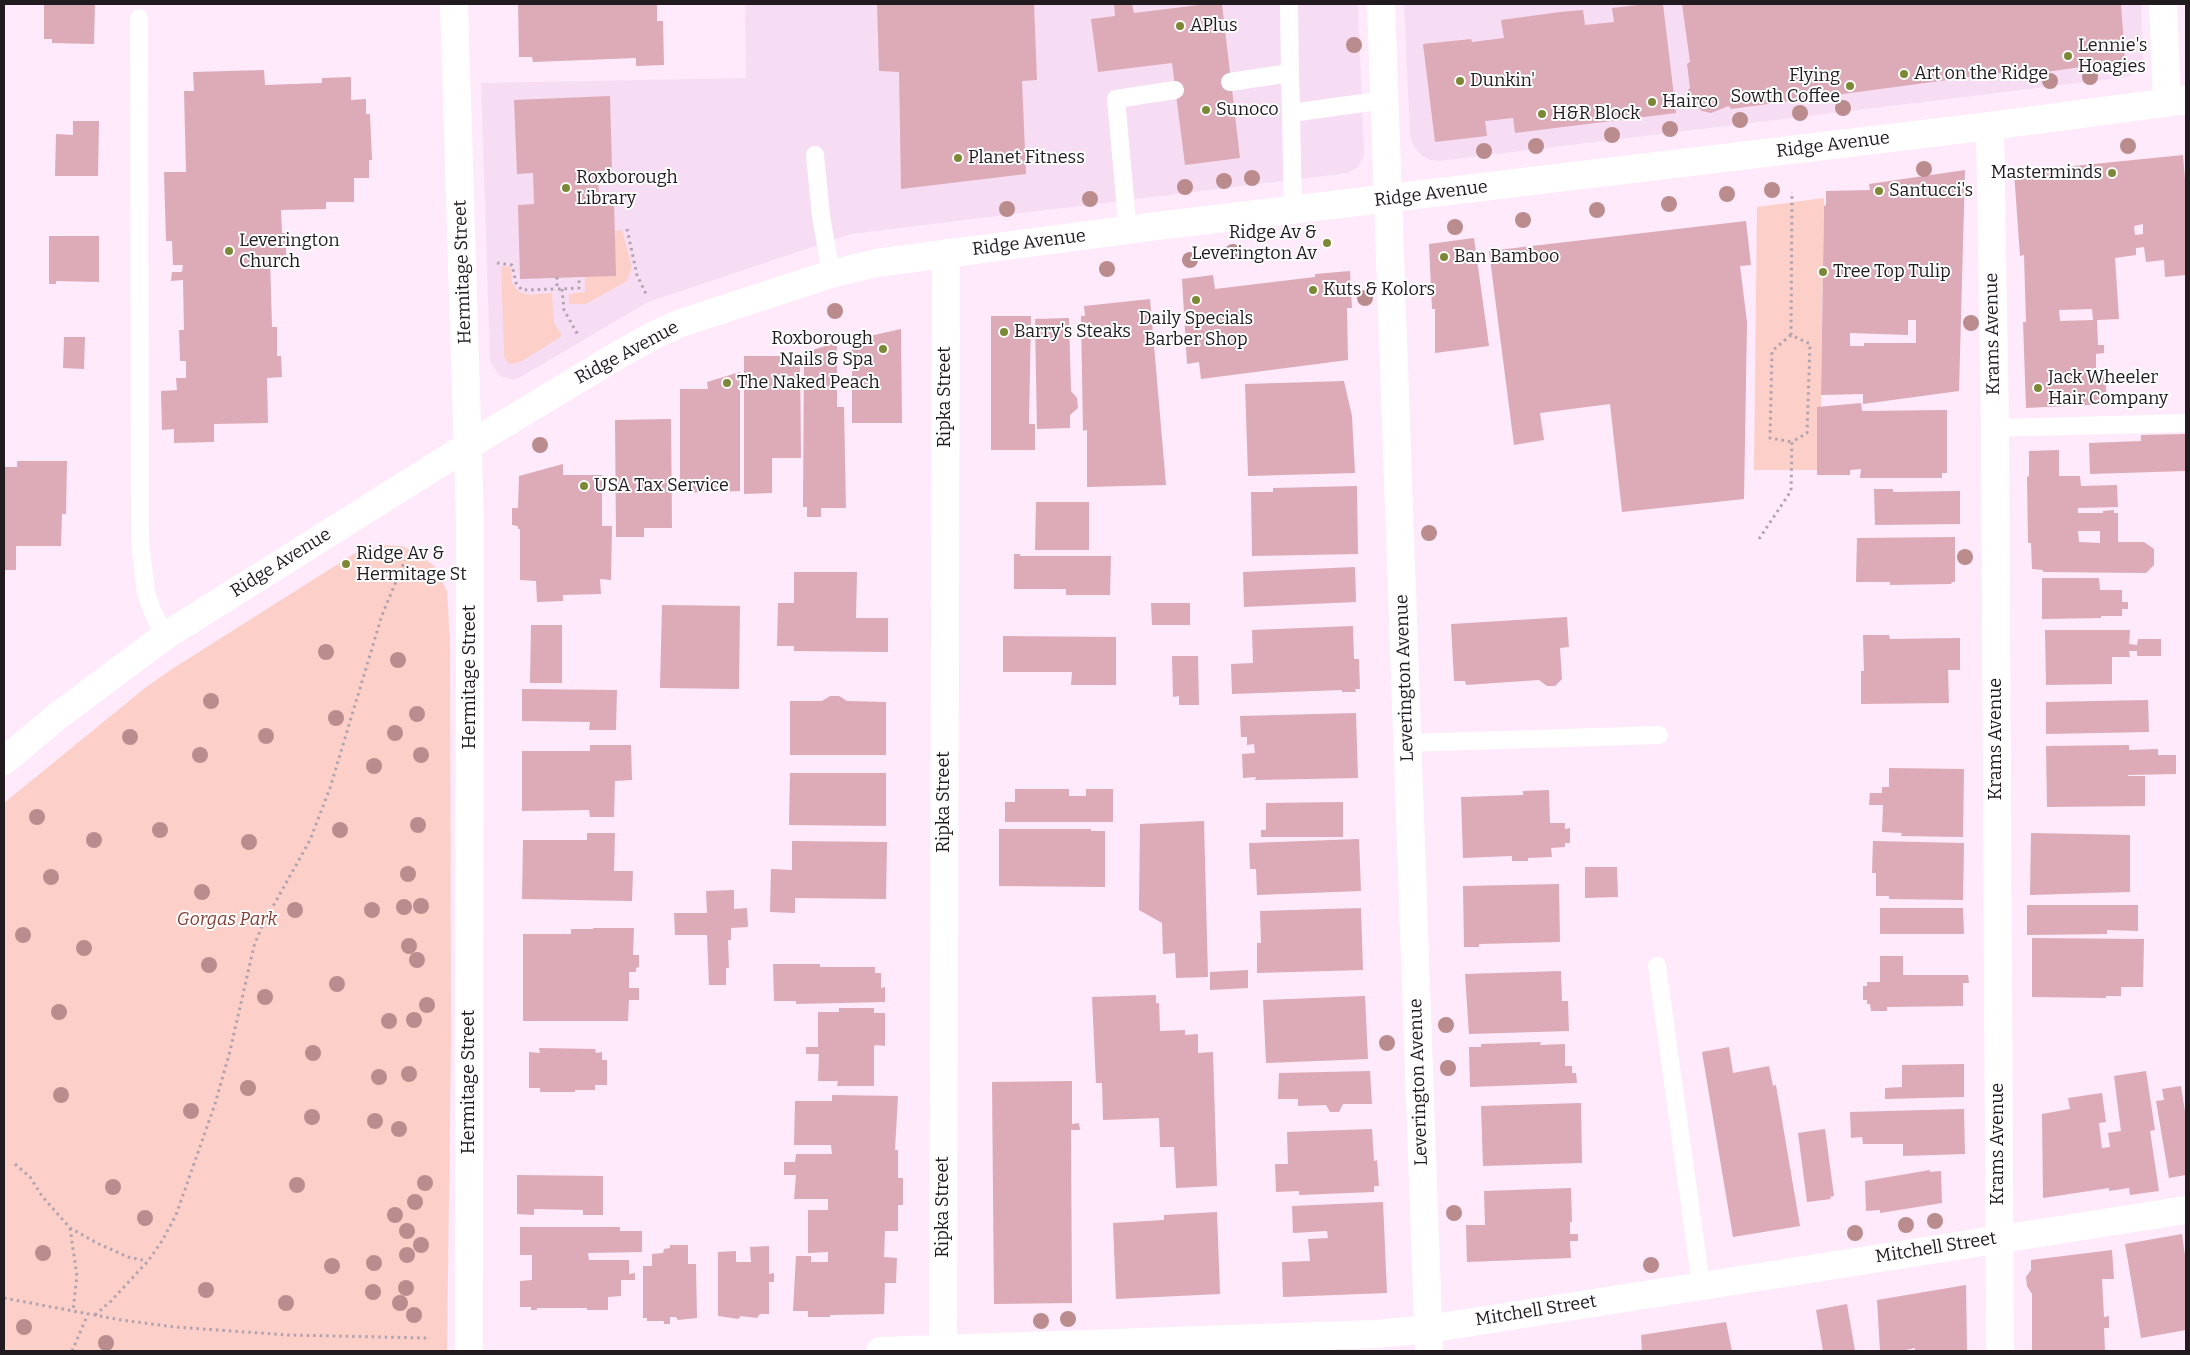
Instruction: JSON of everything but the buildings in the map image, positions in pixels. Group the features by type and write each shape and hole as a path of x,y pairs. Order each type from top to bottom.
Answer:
{"street":[{"name":"Hermitage Street","path":"454,4 469,444 469,1351"},
{"name":"Leverington Avenue","path":"1381,4 1429,1340"},
{"path":"2163,4 2177,101"},
{"name":"Ridge Avenue","path":"4,761 59,715 164,636 469,444 654,335 681,323 831,274 876,263 946,254 1990,126 2177,101"},
{"name":"Krams Avenue","path":"1990,126 1995,428 2000,1351"},
{"name":"Ripka Street","path":"943,1350 946,254"},
{"name":"Mitchell Street","path":"880,1351 1377,1334 1429,1340 1701,1285 2186,1210"}],"lane":[{"path":"1289,4 1293,211"},
{"path":"139,18 140,542 146,593 154,616 164,636"},
{"path":"1230,82 1290,73"},
{"path":"1128,231 1116,99 1175,90"},
{"path":"1291,113 1385,100"},
{"path":"815,155 821,216 831,274"},
{"path":"1995,428 2186,423"},
{"path":"1407,742 1659,735"},
{"path":"1657,966 1701,1285"}],"path":[{"path":"1791,335 1810,344 1808,433 1792,442 1770,438 1772,351 1791,335 1792,192"},
{"path":"627,229 637,276 646,294"},
{"path":"496,263 504,262 512,265 516,282 522,290 579,288 579,277"},
{"path":"557,278 564,310 578,335"},
{"path":"1759,539 1791,491 1792,442"},
{"path":"95,1315 111,1301 148,1261 162,1242 176,1215 215,1104 230,1051 254,946 266,918 310,840 330,788 382,615 405,560"},
{"path":"16,1164 30,1176 42,1196 70,1228 128,1257 148,1261"},
{"path":"70,1228 77,1276 73,1311"},
{"path":"4,1298 88,1314 175,1327 236,1332 428,1338"},
{"path":"72,1351 88,1314"}],"shaded area":[{"path":"745,4 1358,4 1364,156 1358,167 1348,173 851,234 648,302 519,378 513,380 500,376 491,364 490,358 481,83 746,78"},
{"path":"1404,4 2141,4 2143,61 2135,73 2128,77 1439,161 1430,160 1421,155 1414,146 1410,136"}],"green space":[{"path":"1824,198 1821,407 1817,408 1817,470 1754,470 1757,207"},
{"path":"622,230 632,267 627,281 586,304 569,304 569,294 585,292 585,277 615,231"},
{"path":"501,266 510,267 512,283 519,292 529,295 552,293 554,323 562,336 522,361 512,364 508,363 504,356"},
{"name":"Gorgas Park","path":"383,545 402,546 419,554 434,566 447,591 450,644 451,1037 447,1351 4,1351 4,803 145,688 172,669 357,552"}],"place":[{"name":"APlus","path":"1180,26"},
{"name":"Lennie's Hoagies","path":"2068,56"},
{"name":"Art on the Ridge","path":"1904,74"},
{"name":"Dunkin'","path":"1460,81"},
{"name":"Flying Sowth Coffee","path":"1850,86"},
{"name":"Hairco","path":"1652,102"},
{"name":"Sunoco","path":"1206,110"},
{"name":"H&R Block","path":"1542,114"},
{"name":"Planet Fitness","path":"958,158"},
{"name":"Masterminds","path":"2112,173"},
{"name":"Roxborough Library","path":"566,188"},
{"name":"Santucci's","path":"1879,191"},
{"name":"Ridge Av & Leverington Av","path":"1327,243"},
{"name":"Leverington Church","path":"229,251"},
{"name":"Ban Bamboo","path":"1444,257"},
{"name":"Tree Top Tulip","path":"1823,272"},
{"name":"Kuts & Kolors","path":"1313,290"},
{"name":"Daily Specials Barber Shop","path":"1196,300"},
{"name":"Barry's Steaks","path":"1004,332"},
{"name":"Roxborough Nails & Spa","path":"883,349"},
{"name":"The Naked Peach","path":"727,383"},
{"name":"Jack Wheeler Hair Company","path":"2038,388"},
{"name":"USA Tax Service","path":"584,486"},
{"name":"Ridge Av & Hermitage St","path":"346,564"}]}
